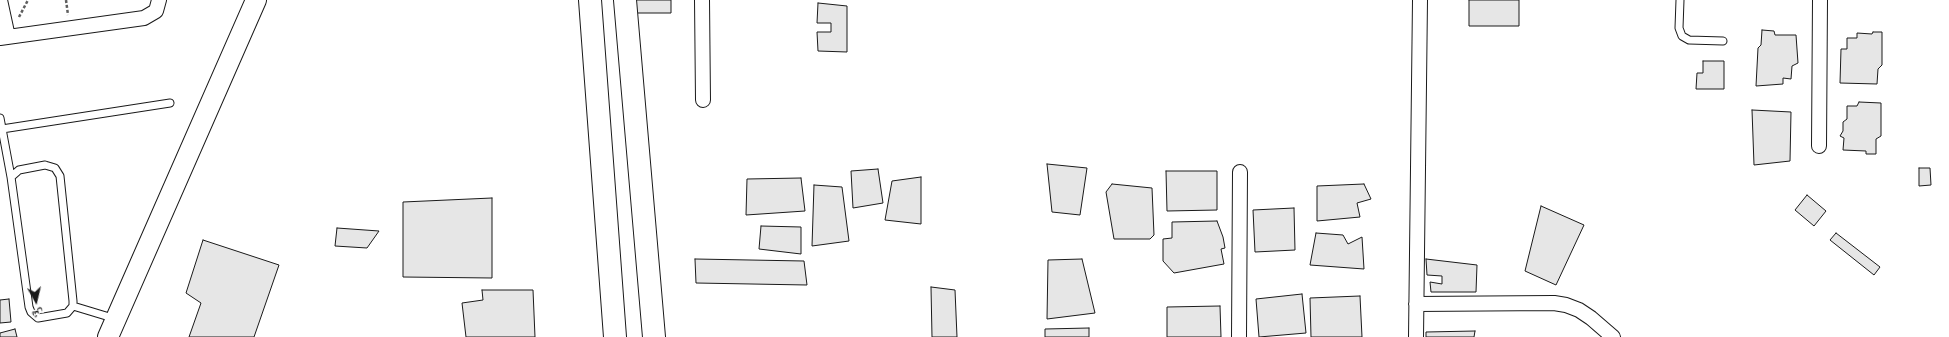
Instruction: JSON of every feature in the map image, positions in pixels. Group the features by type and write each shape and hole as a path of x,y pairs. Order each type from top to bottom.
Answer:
{"main road":[{"path":"590,0 615,337"},
{"path":"625,0 654,337"}],"street":[{"path":"0,0 4,38 144,18 156,11 159,0"},
{"path":"108,337 256,0"},
{"path":"702,0 703,100"},
{"path":"1416,337 1420,0"},
{"path":"1819,146 1820,0"},
{"path":"1239,337 1240,172"},
{"path":"1416,304 1554,303 1566,305 1579,310 1591,318 1613,337"}],"lane":[{"path":"1680,0 1679,28 1682,36 1689,40 1722,41"},
{"path":"2,130 170,103"},
{"path":"0,118 12,177 31,312 38,318 67,313 72,306 58,171 50,165 45,165 19,170 12,177"},
{"path":"72,306 116,319"}],"building":[{"path":"634,0 671,0 671,13 635,13"},
{"path":"1469,0 1519,0 1519,26 1469,26"},
{"path":"818,3 847,6 847,52 818,51 817,32 831,32 831,23 817,23"},
{"path":"1762,30 1774,31 1775,35 1796,35 1798,63 1792,66 1791,79 1783,78 1783,84 1756,86 1758,48 1761,45"},
{"path":"1873,32 1882,32 1882,65 1878,69 1877,84 1840,83 1841,49 1847,49 1847,38 1857,38 1857,33 1872,34"},
{"path":"1703,61 1724,61 1724,89 1696,89 1697,73 1703,73"},
{"path":"1859,102 1881,103 1881,136 1876,139 1876,154 1866,154 1866,151 1843,150 1844,138 1840,136 1843,131 1843,122 1847,119 1847,106 1857,106"},
{"path":"1752,110 1791,112 1790,161 1754,165"},
{"path":"1047,164 1087,168 1080,215 1052,212"},
{"path":"1919,168 1930,168 1931,185 1919,186"},
{"path":"878,169 883,203 853,208 851,171"},
{"path":"1166,171 1217,171 1217,210 1167,211"},
{"path":"921,177 921,224 885,220 892,181"},
{"path":"801,178 805,211 746,215 747,179"},
{"path":"1112,184 1152,188 1154,235 1150,239 1114,239 1106,192"},
{"path":"1364,184 1371,199 1357,203 1360,217 1317,221 1317,186"},
{"path":"814,185 842,187 849,241 812,246"},
{"path":"1807,195 1826,211 1814,226 1795,210"},
{"path":"492,198 492,278 403,277 403,202"},
{"path":"1541,206 1584,225 1556,285 1525,271"},
{"path":"1294,208 1295,250 1255,252 1253,210"},
{"path":"1217,221 1223,237 1225,248 1221,249 1224,264 1174,273 1163,261 1163,239 1172,238 1172,222"},
{"path":"761,226 801,227 801,254 759,249"},
{"path":"337,228 379,231 367,248 335,246"},
{"path":"1316,233 1343,235 1348,244 1362,237 1364,269 1310,265"},
{"path":"1836,233 1880,267 1874,275 1830,240"},
{"path":"203,240 279,265 254,337 189,337 201,303 186,293"},
{"path":"695,259 804,261 807,285 696,283"},
{"path":"1082,259 1095,313 1047,319 1048,260"},
{"path":"1426,259 1477,265 1476,292 1431,292 1430,282 1442,284 1442,276 1427,275"},
{"path":"931,287 955,290 957,337 932,337"},
{"path":"482,290 533,290 535,337 466,337 462,303 483,300"},
{"path":"1302,294 1306,333 1259,337 1256,299"},
{"path":"1360,296 1362,337 1311,337 1310,298"},
{"path":"9,299 11,322 0,323 0,300"},
{"path":"1220,306 1221,337 1167,337 1167,307"},
{"path":"1089,328 1089,337 1045,337 1045,329"},
{"path":"15,329 17,337 0,337 0,333"},
{"path":"1475,331 1474,337 1426,337 1426,332"}]}
